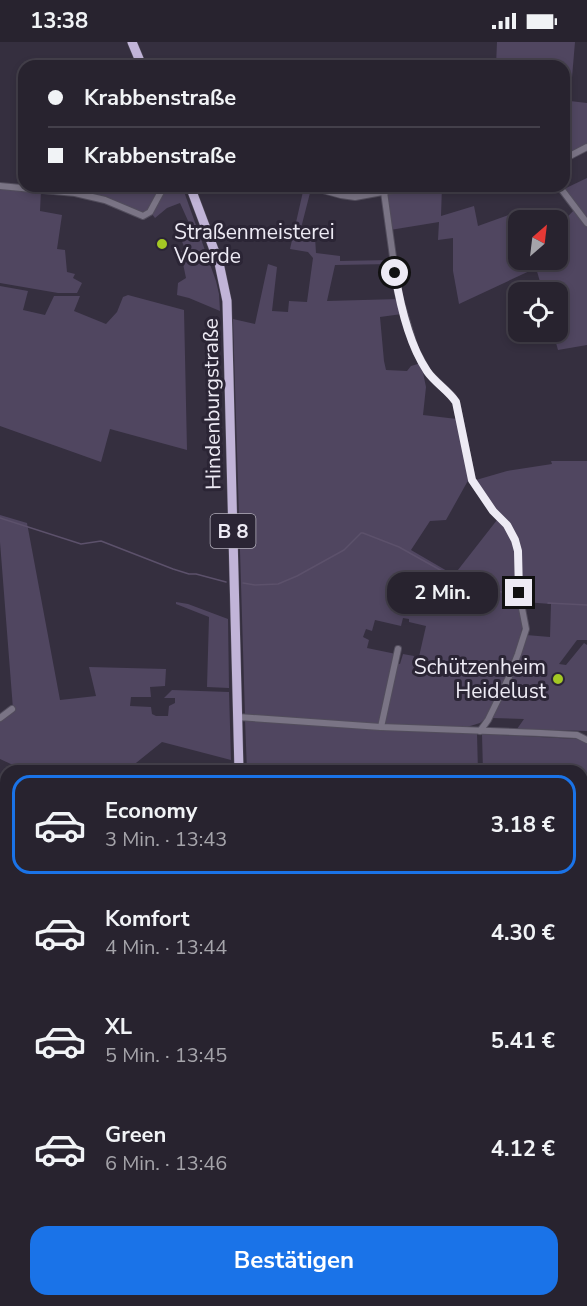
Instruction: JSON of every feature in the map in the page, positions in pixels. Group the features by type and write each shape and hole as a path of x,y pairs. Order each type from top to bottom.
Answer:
{"main road":[{"path":"132,42 140,60"},
{"name":"Hindenburgstraße","path":"192,192 219,263 227,301 239,765"}],"street":[{"path":"570,156 587,147"},
{"path":"0,186 18,188"},
{"path":"64,192 105,200 143,216 150,212 161,192"},
{"path":"330,192 355,197 384,192 398,293 415,349 428,373 456,402 472,480 493,511 512,531 518,551 519,593 526,629 509,677 488,720 480,731"},
{"path":"564,192 587,223"},
{"path":"381,727 398,649"},
{"path":"0,718 12,709"},
{"path":"238,717 381,727 577,735 587,740"}],"shaded area":[{"path":"497,42 575,42 570,101 570,60 496,60"},
{"path":"570,101 587,103 587,144 570,152"},
{"path":"587,178 587,219 566,192 570,192 570,186"},
{"path":"0,187 18,188 18,192 41,192 40,211 62,215 57,249 65,250 67,272 75,274 73,278 82,283 77,293 58,293 0,283"},
{"path":"75,192 157,192 149,209 141,213 109,198"},
{"path":"164,192 184,192 216,281 220,311 177,295 178,283 186,278 179,252 185,249 177,229 189,223 180,203 167,208 155,218 152,214"},
{"path":"303,192 310,192 300,232 315,237 316,253 340,256 340,261 391,260 391,264 335,265 327,301 399,299 402,314 380,317 386,370 407,371 411,366 421,363 426,387 423,415 457,419 470,477 446,520 430,521 411,550 454,575 497,520 510,533 515,552 520,613 523,623 514,658 490,712 480,723 467,727 388,726 383,721 396,663 400,664 403,654 414,656 413,660 418,661 426,626 409,622 409,619 403,618 401,626 375,620 372,631 366,629 363,637 369,640 367,648 396,654 379,725 245,716 233,319 255,324 268,264 277,267 272,311 288,312 289,301 307,302 313,258 308,252 290,249"},
{"path":"442,192 441,216 474,206 478,226 508,215 508,270 532,270 459,304 453,271 453,238 438,240 439,222 390,230 386,194"},
{"path":"574,210 587,226 587,345 558,350 556,342 568,342 568,282 540,282 537,270 568,270 568,216"},
{"path":"0,286 28,291 23,310 45,315 54,296 80,296 74,311 106,324 117,312 123,297 128,295 184,310 187,450 110,429 101,462 0,426"},
{"path":"551,461 587,461 587,640 577,640 559,664 566,665 584,643 587,645 587,731 517,729 524,719 492,718 526,635 550,637 551,604 524,602 522,599 520,549 516,534 493,508 476,480 507,471 552,464"},
{"path":"0,515 27,523 60,700 96,696 89,667 166,669 165,686 150,687 151,697 131,697 130,706 151,707 152,714 168,716 169,706 175,703 175,698 164,698 172,690 229,692 231,760 162,742 133,765 13,765 0,759 0,720 13,709 0,542"},
{"path":"176,602 188,604 228,619 229,688 207,687 209,617 176,604"},
{"path":"245,720 477,734 478,765 247,765"},
{"path":"482,734 577,739 587,743 587,765 483,765"}],"waterway":[{"path":"0,518 81,544 101,541 173,569 226,582"},
{"path":"243,583 278,584 344,550 363,533 399,547 451,576 502,592 517,600"},
{"path":"548,603 587,605"}],"place":[{"name":"Straßenmeisterei Voerde","path":"162,244"},
{"name":"Schützenheim Heidelust","path":"558,679"}],"route":[{"path":"395,273 398,293 415,349 428,373 456,402 472,480 493,511 512,531 518,551 519,593"}]}
